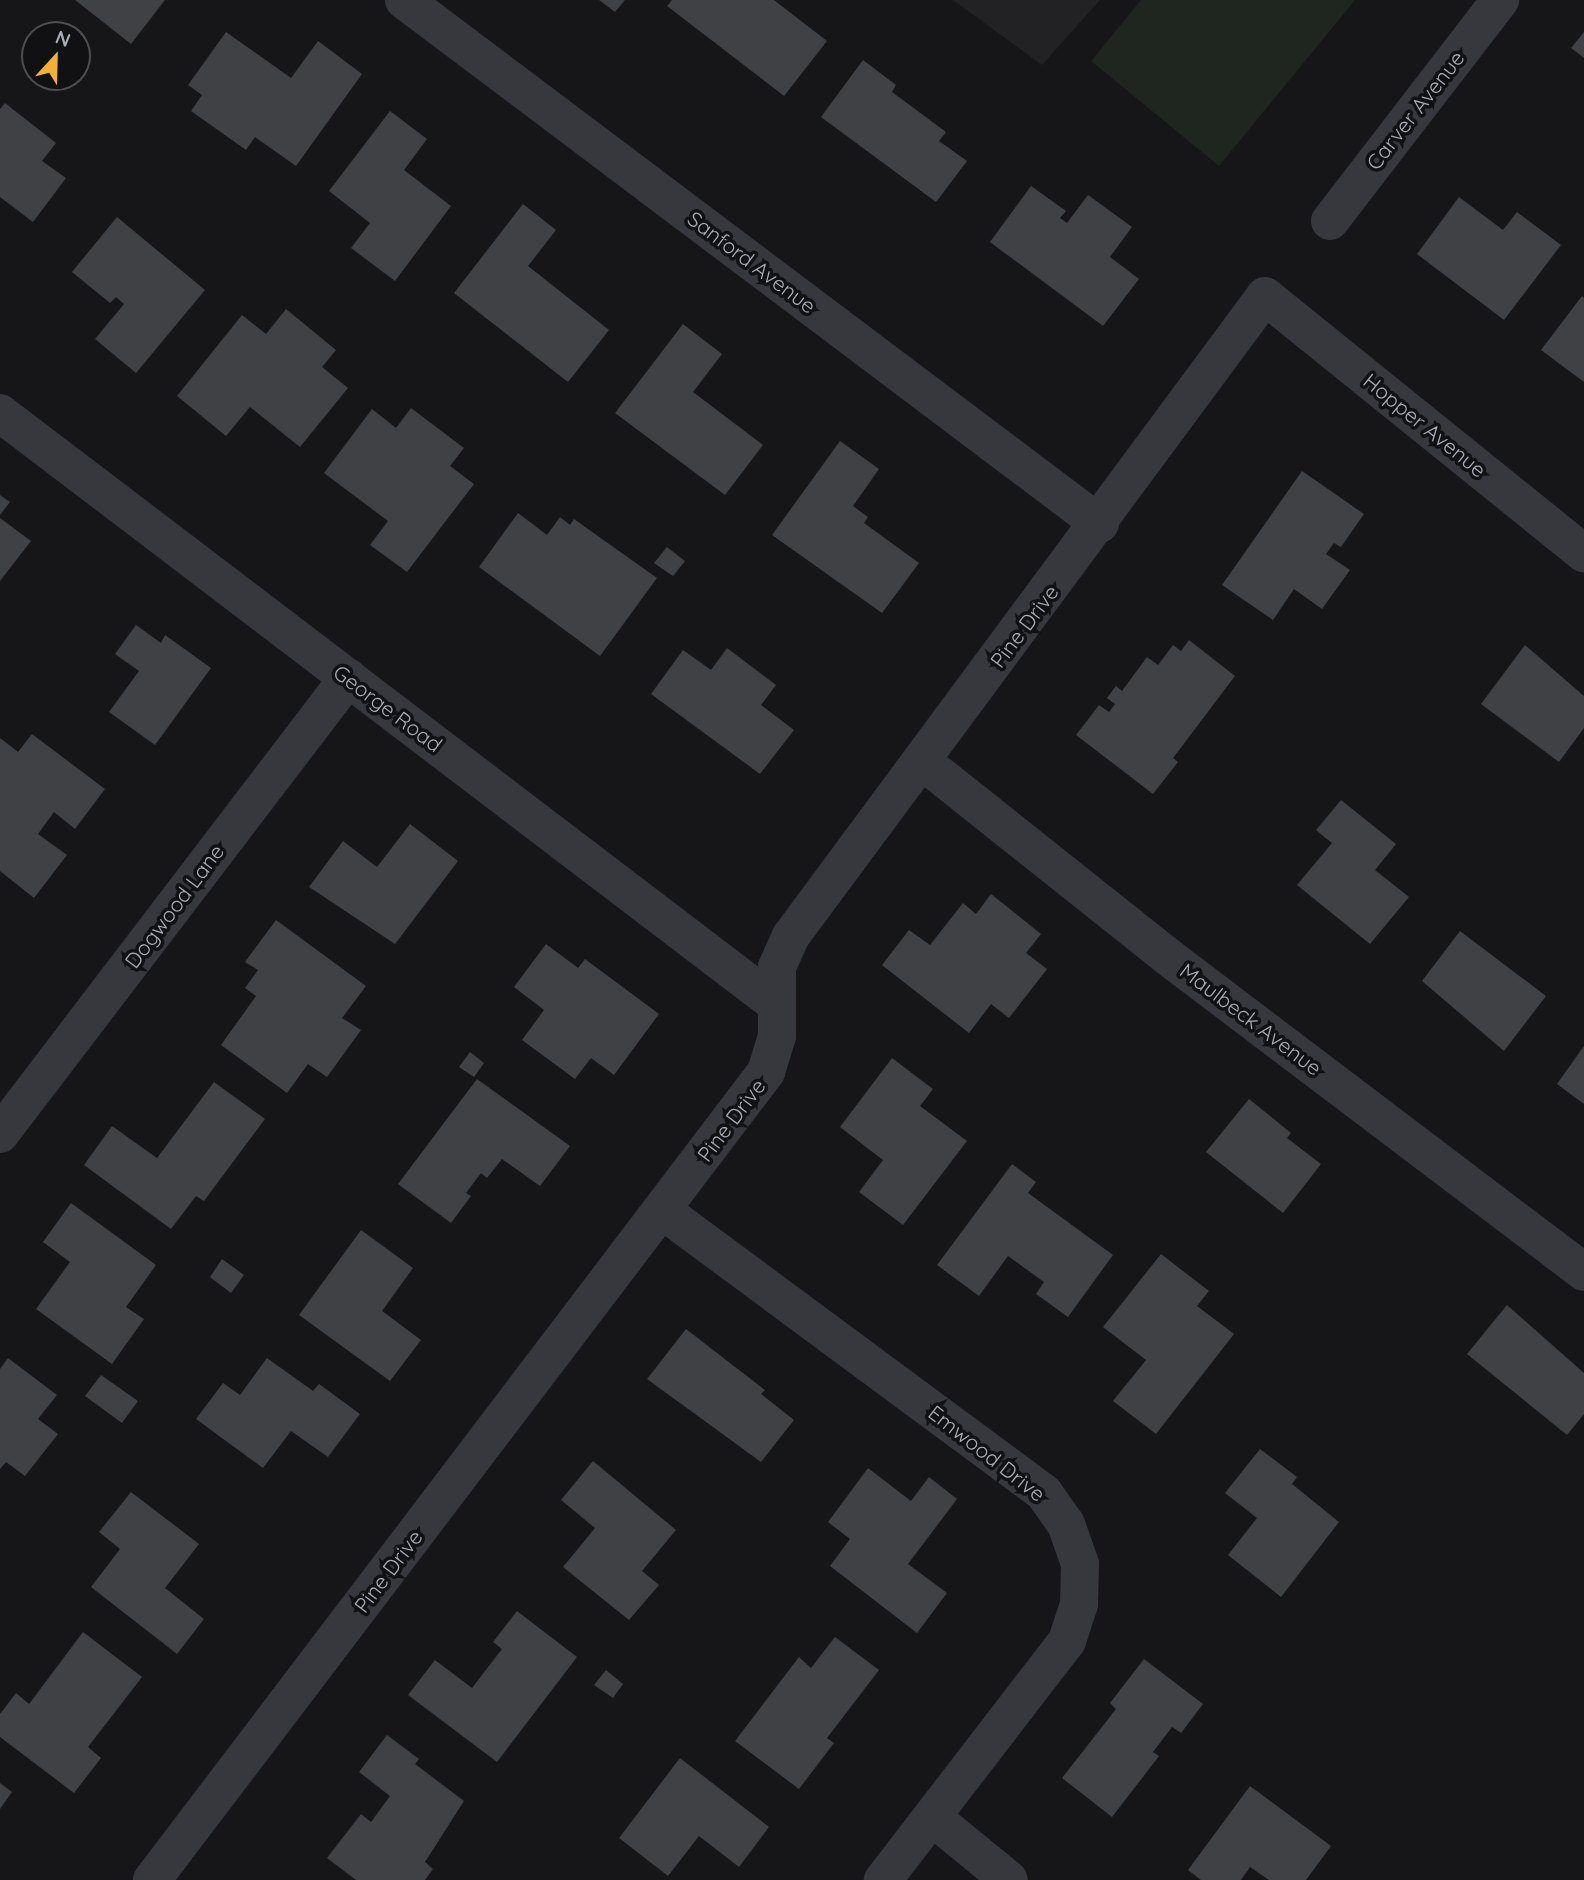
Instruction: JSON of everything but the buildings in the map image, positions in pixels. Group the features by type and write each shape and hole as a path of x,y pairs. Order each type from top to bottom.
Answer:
{"street":[{"name":"Sanford Avenue","path":"404,0 1100,524"},
{"name":"Carver Avenue","path":"1330,220 1500,0"},
{"name":"Pine Drive","path":"152,1880 766,1072 778,1036 778,967 791,936 1100,524 1265,296"},
{"name":"Hopper Avenue","path":"1265,296 1584,553"},
{"name":"George Road","path":"0,413 776,1004"},
{"name":"Dogwood Lane","path":"0,1135 348,678"},
{"name":"Maulbeck Avenue","path":"922,761 1167,956 1584,1272"},
{"name":"Emwood Drive","path":"663,1211 1044,1493 1066,1524 1080,1563 1079,1604 1067,1641 883,1880"},
{"path":"932,1817 1009,1880"}],"shaded area":[{"path":"953,0 1100,0 1042,65"},
{"path":"1141,0 1355,0 1219,166 1091,61"}]}
